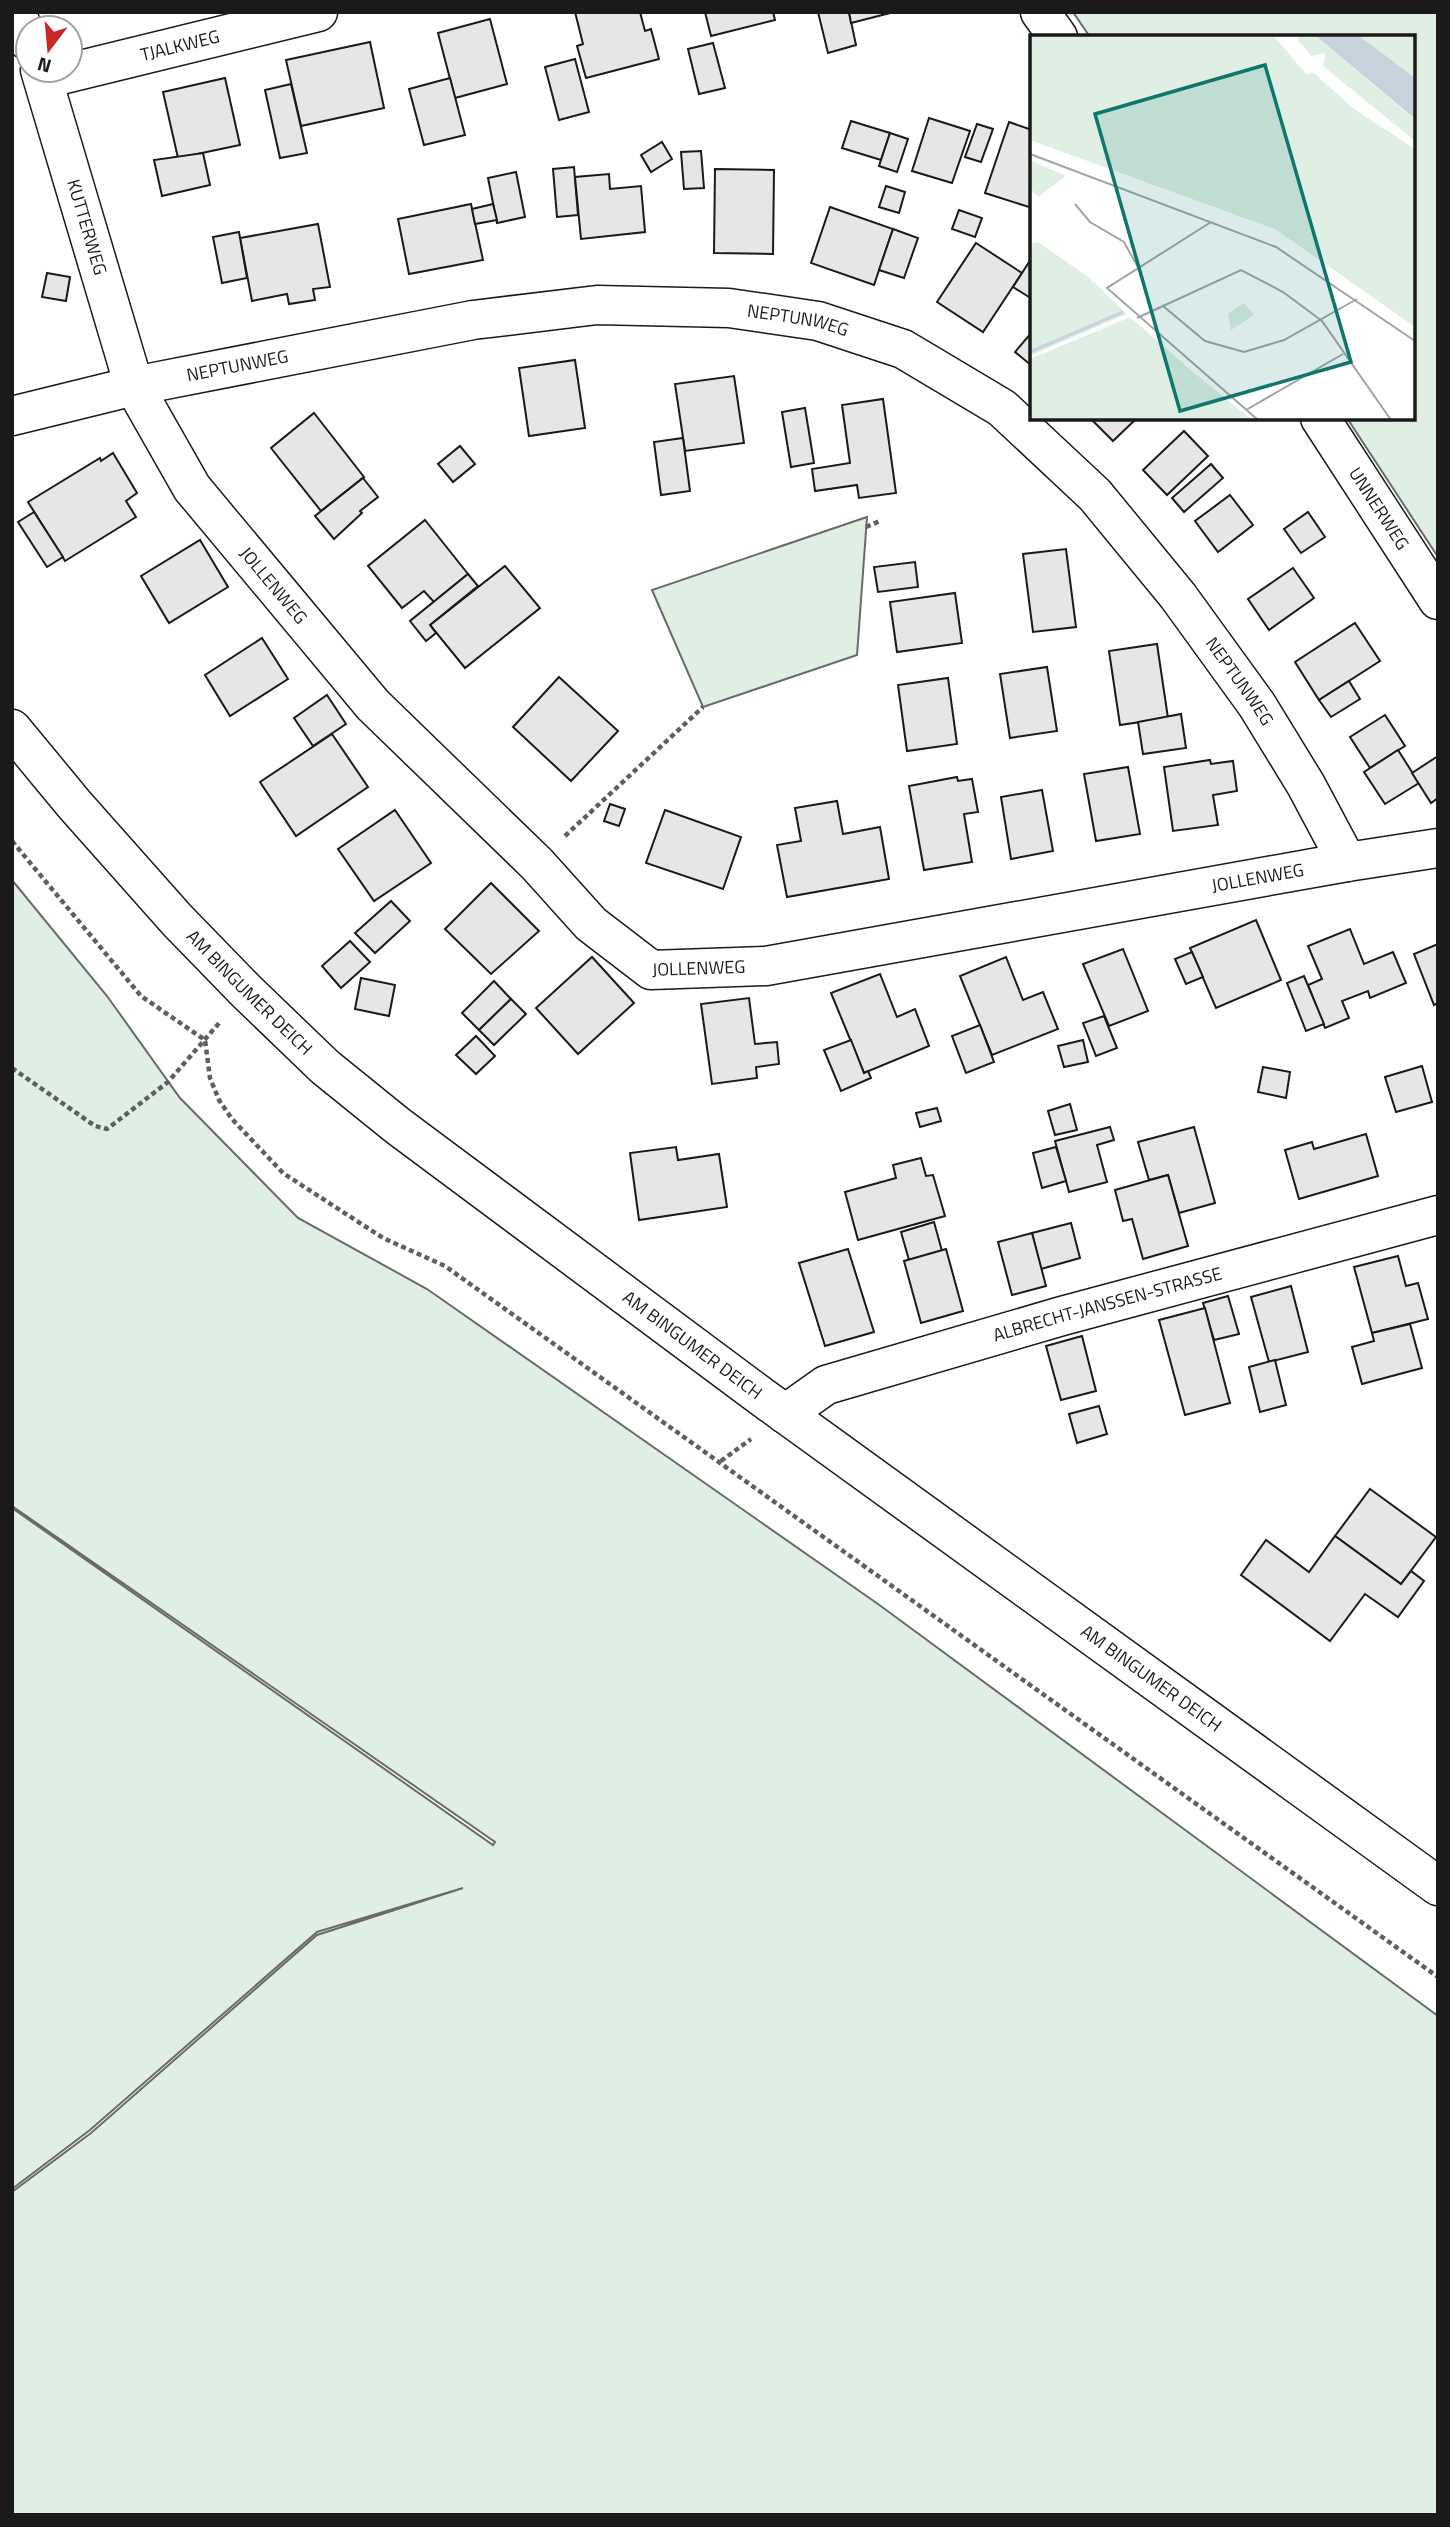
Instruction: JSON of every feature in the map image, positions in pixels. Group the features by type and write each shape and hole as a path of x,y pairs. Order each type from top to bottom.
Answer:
{"street":[{"name":"TJALKWEG","path":"84,65 318,12"},
{"path":"1040,12 1057,35"},
{"name":"KUTTERWEG","path":"45,84 134,386"},
{"name":"NEPTUNWEG","path":"12,416 134,386 473,320 597,304 729,308 806,319 903,349 1002,408 1095,495 1178,596 1257,705 1306,785 1347,862"},
{"name":"JOLLENWEG","path":"134,386 192,488 373,705 537,864 592,924 651,970 766,966 1438,848"},
{"name":"UNNERWEG","path":"1321,420 1438,600"},
{"name":"AM BINGUMER DEICH","path":"12,729 74,804 177,920 246,992 325,1067 398,1126 785,1414 1438,1886"},
{"name":"ALBRECHT-JANSSEN-STRASSE","path":"785,1414 826,1385 1062,1316 1438,1215"}],"path":[{"path":"866,527 880,521"},
{"path":"537,864 703,707"},
{"path":"12,841 141,996 205,1040 210,1078 219,1100 232,1119 283,1172 383,1238 444,1265 1438,1977"},
{"path":"12,1068 95,1126 107,1129 168,1082 205,1040"}],"green space":[{"path":"1073,12 1438,12 1438,557 1348,420 1415,420 1415,35 1089,35"},
{"path":"867,517 857,655 703,707 652,590"},
{"path":"12,880 107,996 180,1098 298,1218 427,1289 878,1604 1438,2016 1438,2515 12,2515 12,2192 91,2133 317,1935 463,1888 317,1932 90,2130 12,2189 12,1508 493,1845 495,1842 12,1506"}],"building":[{"path":"575,12 640,12 645,31 651,29 659,59 586,78 577,46 583,44"},
{"path":"705,12 773,12 775,20 711,36"},
{"path":"818,12 849,12 856,45 828,53"},
{"path":"849,12 894,12 851,23"},
{"path":"490,19 507,84 455,98 438,33"},
{"path":"370,42 384,108 301,126 286,60"},
{"path":"713,43 725,88 699,94 688,49"},
{"path":"575,59 589,112 559,120 545,67"},
{"path":"225,78 240,145 178,158 163,92"},
{"path":"450,78 465,135 424,145 409,89"},
{"path":"291,84 307,153 280,158 265,90"},
{"path":"929,118 970,131 952,183 912,171"},
{"path":"851,121 890,133 881,160 842,148"},
{"path":"1009,122 1030,129 1030,207 985,193"},
{"path":"977,124 993,129 981,162 965,157"},
{"path":"890,133 908,139 897,172 879,166"},
{"path":"662,142 672,159 651,172 641,155"},
{"path":"701,151 704,188 684,189 681,152"},
{"path":"203,153 210,185 162,196 154,160"},
{"path":"574,167 578,215 557,217 553,169"},
{"path":"715,169 774,170 773,254 714,253"},
{"path":"516,172 525,217 497,223 488,178"},
{"path":"609,174 610,189 641,186 645,232 581,239 575,177"},
{"path":"886,186 905,192 899,213 879,207"},
{"path":"471,204 483,260 409,274 398,219"},
{"path":"493,204 497,220 475,224 472,209"},
{"path":"830,207 893,229 874,285 811,263"},
{"path":"959,210 982,218 975,237 952,229"},
{"path":"318,224 330,287 313,289 315,300 289,304 287,294 252,301 240,238"},
{"path":"893,229 918,238 904,278 879,270"},
{"path":"239,232 247,278 222,283 213,237"},
{"path":"976,243 1022,273 983,332 937,302"},
{"path":"1030,261 1030,296 1013,287"},
{"path":"47,273 70,277 66,301 42,297"},
{"path":"1030,334 1030,364 1015,352"},
{"path":"575,360 585,428 529,436 519,368"},
{"path":"734,376 744,443 685,451 675,384"},
{"path":"883,399 896,493 859,498 857,485 815,491 812,469 850,463 842,405"},
{"path":"805,408 814,463 791,467 782,412"},
{"path":"314,413 364,477 321,511 271,448"},
{"path":"1092,420 1135,420 1113,441"},
{"path":"1184,431 1208,456 1167,495 1143,470"},
{"path":"683,438 690,491 661,495 654,442"},
{"path":"460,446 475,464 453,482 438,464"},
{"path":"113,453 137,493 126,501 136,517 65,561 28,502 100,458 101,461"},
{"path":"1211,464 1223,478 1184,512 1172,498"},
{"path":"363,478 378,497 360,511 362,513 334,539 315,516"},
{"path":"1230,495 1253,525 1218,552 1195,521"},
{"path":"34,512 63,557 47,567 18,522"},
{"path":"1308,512 1325,537 1301,553 1284,529"},
{"path":"425,520 468,574 434,602 424,591 402,608 368,566"},
{"path":"200,540 228,587 169,623 141,576"},
{"path":"1066,549 1076,627 1033,632 1023,554"},
{"path":"915,562 918,587 878,592 874,567"},
{"path":"505,566 540,608 465,668 430,625"},
{"path":"1293,568 1314,598 1269,630 1248,599"},
{"path":"468,574 478,586 430,625 436,633 426,641 410,621"},
{"path":"955,593 962,643 897,652 890,602"},
{"path":"1355,623 1380,661 1319,700 1295,662"},
{"path":"262,638 288,679 230,716 205,675"},
{"path":"1157,644 1168,718 1120,725 1109,651"},
{"path":"1047,667 1057,731 1010,738 1000,674"},
{"path":"559,677 618,731 571,781 513,727"},
{"path":"948,678 957,744 907,751 898,685"},
{"path":"1349,681 1360,699 1331,717 1319,700"},
{"path":"327,695 346,724 313,746 294,718"},
{"path":"1181,714 1186,748 1143,754 1138,722"},
{"path":"1385,715 1405,746 1370,768 1350,737"},
{"path":"332,734 368,787 296,836 260,782"},
{"path":"1398,750 1419,783 1385,804 1364,772"},
{"path":"1438,756 1438,798 1431,803 1412,773"},
{"path":"1210,760 1211,764 1233,761 1237,791 1213,795 1218,825 1173,831 1164,767"},
{"path":"1128,767 1140,834 1096,841 1084,774"},
{"path":"957,777 958,781 972,779 978,812 964,814 972,862 924,870 909,786"},
{"path":"1042,790 1053,851 1011,859 1001,797"},
{"path":"837,801 843,834 880,827 889,879 787,897 777,845 801,841 795,808"},
{"path":"610,804 625,809 619,826 604,821"},
{"path":"395,810 431,863 374,901 338,849"},
{"path":"665,810 741,837 723,889 646,863"},
{"path":"491,883 539,931 491,974 445,929"},
{"path":"391,901 410,921 375,953 355,933"},
{"path":"1256,920 1281,980 1216,1008 1190,948"},
{"path":"1350,929 1364,964 1393,952 1406,983 1370,998 1368,991 1342,1001 1349,1018 1325,1028 1308,985 1322,979 1308,946"},
{"path":"350,941 370,962 341,988 322,966"},
{"path":"1438,944 1438,1003 1434,1005 1414,954"},
{"path":"1123,949 1148,1011 1109,1026 1083,964"},
{"path":"1192,952 1203,977 1186,984 1175,959"},
{"path":"592,957 634,1003 578,1054 536,1008"},
{"path":"1006,957 1023,1000 1043,992 1058,1029 992,1055 960,976"},
{"path":"880,974 897,1017 915,1009 929,1046 864,1073 831,993"},
{"path":"1304,976 1324,1024 1306,1031 1287,983"},
{"path":"361,978 395,985 389,1016 355,1009"},
{"path":"494,981 511,999 479,1030 462,1013"},
{"path":"749,998 755,1044 777,1042 779,1064 756,1067 757,1078 712,1084 701,1004"},
{"path":"511,999 526,1014 494,1045 479,1030"},
{"path":"1104,1016 1117,1048 1096,1056 1083,1023"},
{"path":"980,1025 994,1062 966,1073 952,1036"},
{"path":"476,1036 495,1056 476,1074 456,1055"},
{"path":"851,1040 864,1073 868,1071 871,1078 841,1091 824,1050"},
{"path":"1083,1040 1088,1062 1064,1067 1058,1046"},
{"path":"1422,1066 1432,1102 1396,1112 1385,1077"},
{"path":"1263,1067 1290,1072 1286,1098 1258,1092"},
{"path":"1070,1104 1077,1130 1055,1135 1048,1111"},
{"path":"937,1108 941,1121 920,1127 916,1113"},
{"path":"1110,1127 1114,1140 1097,1145 1107,1182 1069,1192 1055,1141"},
{"path":"1194,1127 1215,1203 1179,1213 1168,1175 1149,1180 1138,1142"},
{"path":"1366,1134 1378,1176 1299,1199 1285,1150 1312,1142 1314,1149"},
{"path":"676,1147 678,1160 719,1154 727,1207 639,1220 630,1153"},
{"path":"1056,1147 1066,1181 1042,1188 1033,1153"},
{"path":"921,1158 926,1176 933,1175 945,1216 858,1240 845,1192 896,1178 893,1165"},
{"path":"1168,1175 1188,1246 1143,1259 1132,1219 1123,1221 1115,1190"},
{"path":"934,1222 942,1251 909,1260 901,1232"},
{"path":"1071,1223 1080,1258 1041,1269 1032,1233"},
{"path":"1032,1233 1046,1286 1012,1295 998,1242"},
{"path":"848,1249 874,1332 825,1346 799,1263"},
{"path":"946,1249 963,1311 921,1323 904,1261"},
{"path":"1398,1256 1406,1286 1418,1283 1428,1319 1372,1333 1354,1267"},
{"path":"1291,1286 1308,1352 1269,1362 1251,1297"},
{"path":"1228,1296 1239,1334 1214,1340 1203,1303"},
{"path":"1205,1308 1230,1403 1185,1415 1159,1320"},
{"path":"1410,1324 1422,1368 1362,1384 1352,1347 1374,1341 1372,1333"},
{"path":"1082,1336 1096,1391 1061,1400 1046,1346"},
{"path":"1275,1360 1286,1405 1260,1412 1249,1367"},
{"path":"1099,1406 1107,1434 1077,1443 1069,1414"},
{"path":"1370,1489 1436,1537 1401,1584 1335,1536"},
{"path":"1335,1536 1401,1584 1411,1571 1424,1581 1398,1617 1365,1594 1330,1641 1241,1575 1266,1540 1309,1572"}]}
